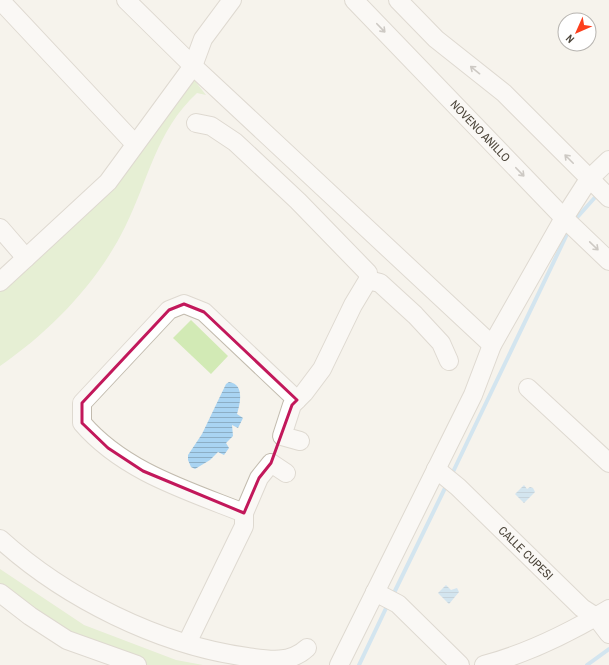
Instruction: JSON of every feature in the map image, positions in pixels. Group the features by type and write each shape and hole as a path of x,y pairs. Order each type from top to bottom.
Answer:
{"street":[{"path":"0,0 136,144"},
{"path":"126,0 193,66 492,345"},
{"path":"0,282 108,182 193,66 203,38 232,0"},
{"name":"NOVENO ANILLO","path":"354,0 570,224 609,261"},
{"path":"398,0 436,39 504,93 601,190"},
{"path":"187,643 244,526 244,513 259,478 271,463 292,405 322,369 353,305 368,280 368,273 347,250 235,142 211,126 196,123"},
{"path":"339,665 387,598 448,478 473,395 492,345 570,224 601,190 609,160"},
{"path":"0,228 26,258"},
{"path":"368,280 380,283 415,315 441,343 449,361"},
{"path":"244,513 162,480 124,460 102,443 82,422 82,403 169,310 184,304 204,312 297,400"},
{"path":"528,388 609,463"},
{"path":"282,436 300,441"},
{"path":"271,463 286,474"},
{"name":"CALLE CUPESI","path":"448,478 582,608 602,613 609,634"},
{"path":"0,539 25,562 75,594 128,622 165,637 227,654 264,659 285,660 307,648"},
{"path":"0,593 30,616 67,640 137,665"},
{"path":"387,598 460,665"},
{"path":"484,665 525,652 553,640 602,613"}],"highlighted area":[{"path":"184,304 204,312 297,400 292,405 271,463 259,478 244,513 143,471 108,448 82,423 82,403 169,310"}],"green space":[{"path":"188,72 206,95 197,93 172,123 155,156 125,227 114,247 87,286 72,304 37,337 0,366 0,280 108,182"},
{"path":"191,320 228,356 211,374 173,338"},
{"path":"0,569 84,625 176,660 203,665 141,665 68,638 0,591"}],"water":[{"path":"229,382 237,386 239,390 240,400 237,414 243,418 238,428 232,425 233,436 226,443 229,448 224,455 218,452 210,460 195,469 191,467 188,460 188,455 202,434 226,384"},
{"path":"524,485 527,489 530,487 533,488 535,492 524,503 515,494"},
{"path":"446,585 451,590 457,588 459,592 449,604 438,593"}],"waterway":[{"path":"573,222 598,194"},
{"path":"451,476 569,230"},
{"path":"392,597 447,484"},
{"path":"359,665 388,604"},
{"path":"587,665 609,649"}]}
